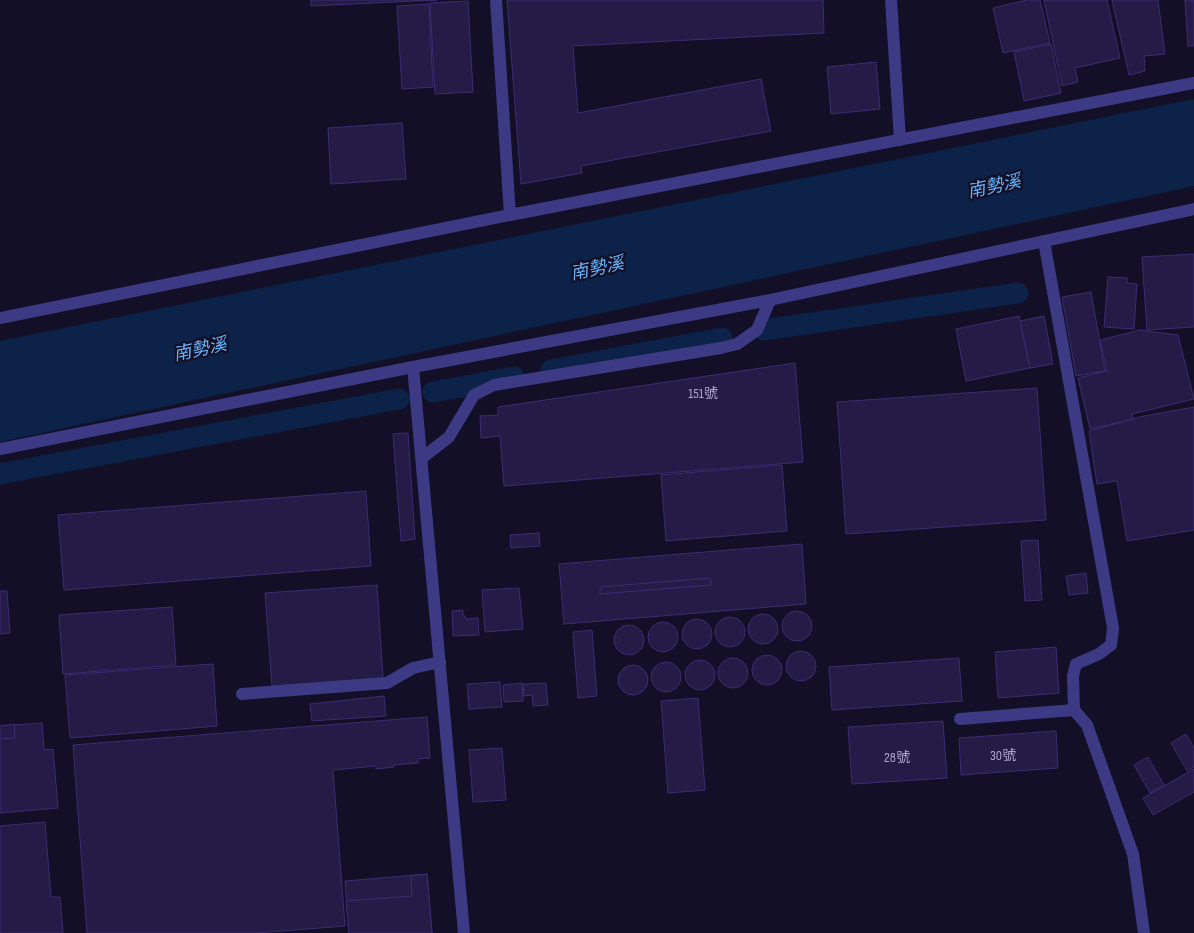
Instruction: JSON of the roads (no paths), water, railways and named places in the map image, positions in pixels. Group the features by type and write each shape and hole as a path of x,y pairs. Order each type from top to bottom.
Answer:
{"street":[{"path":"496,0 510,215"},
{"path":"891,0 900,140"},
{"path":"0,318 510,215 1194,83"},
{"path":"0,448 770,300 1194,209"},
{"path":"1044,241 1113,628 1111,645 1099,654 1076,664 1073,676 1074,710 1087,725 1133,854 1144,933"},
{"path":"422,458 449,437 474,395 494,385 737,344 757,330 770,300"},
{"path":"414,367 464,933"},
{"path":"242,694 387,683 413,668 440,662"},
{"path":"960,720 1074,710"}],"water":[{"name":"南勢溪","path":"1194,99 1194,186 0,442 0,341"}],"waterway":[{"path":"764,330 1018,293"},
{"path":"551,370 722,338"},
{"path":"433,392 514,377"},
{"path":"0,474 399,399"}]}
